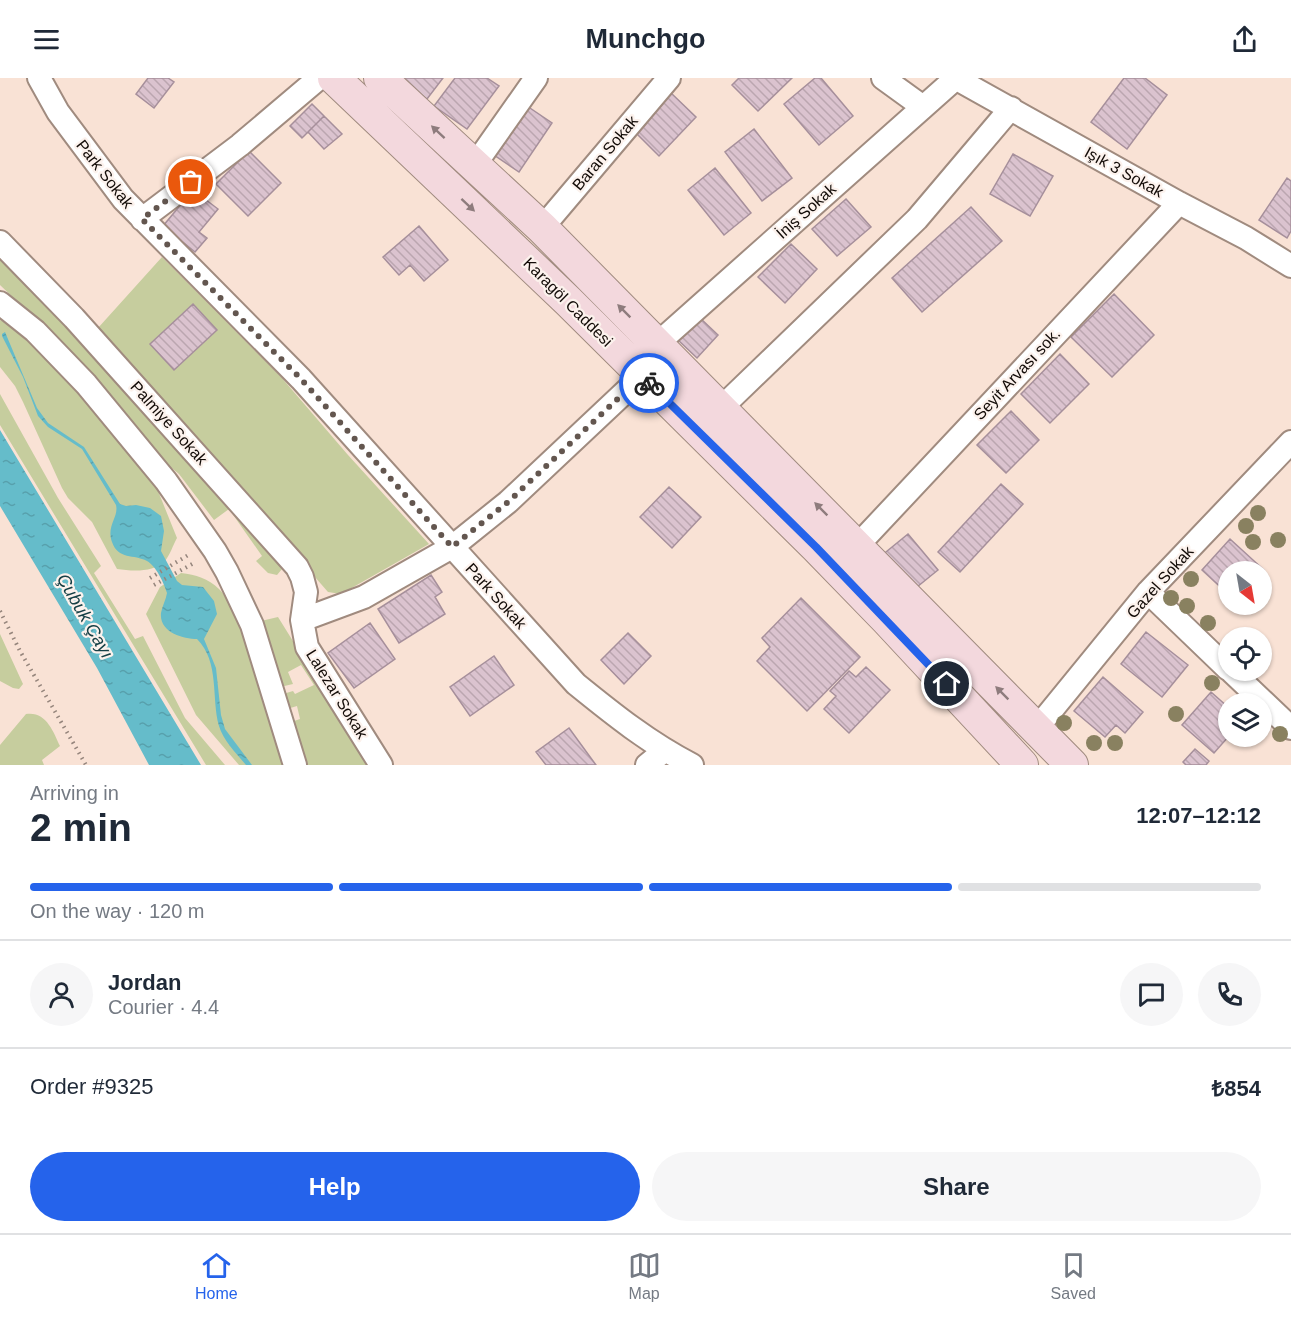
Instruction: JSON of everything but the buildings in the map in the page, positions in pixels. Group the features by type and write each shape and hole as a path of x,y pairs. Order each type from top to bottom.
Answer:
{"main road":[{"name":"Karagöl Caddesi","path":"334,78 491,227 879,612 1022,765"},
{"path":"381,78 542,228 1072,765"}],"street":[{"name":"Park Sokak","path":"39,78 58,112 123,199 301,379 576,684 615,716 655,758 692,765"},
{"path":"142,219 240,145 319,78"},
{"path":"474,166 536,78"},
{"name":"Baran Sokak","path":"542,228 669,78"},
{"path":"883,78 922,107"},
{"name":"İniş Sokak","path":"657,344 956,78"},
{"name":"Işık 3 Sokak","path":"956,78 1246,238 1291,266"},
{"path":"720,408 917,219 1011,108"},
{"name":"Seyit Arvası sok.","path":"856,546 1179,202"},
{"name":"Palmiye Sokak","path":"0,242 74,318 297,567 306,592 302,620"},
{"path":"0,303 35,331 86,384 166,481 212,547 243,603 252,625 295,765"},
{"path":"302,620 364,597 452,547 508,502 642,376"},
{"name":"Gazel Sokak","path":"1036,728 1148,592 1289,449"},
{"path":"1148,592 1218,659"},
{"name":"Lalezar Sokak","path":"302,620 307,647 381,765"},
{"path":"1241,681 1291,728"}],"path":[{"path":"150,578 212,547"},
{"path":"154,585 212,547"},
{"path":"0,611 20,651 86,765"}],"green space":[{"path":"0,251 283,561 282,569 277,575 268,573 256,561 262,556 229,509 214,520 179,474 162,460 45,328 0,285"},
{"path":"162,257 281,377 429,544 341,594 328,592 98,328"},
{"path":"0,320 20,330 58,368 156,486 177,538 167,559 160,565 142,570 117,569 92,522 68,498 15,386 0,367"},
{"path":"0,394 58,498 101,566 94,573 135,639 143,636 185,718 225,765 206,765 0,425"},
{"path":"181,573 211,582 229,602 253,665 284,765 239,765 196,715 146,614 160,587"},
{"path":"278,617 370,765 303,765 291,722 300,719 297,706 287,709 283,694 293,691 295,694 314,685 301,665 288,672 293,684 280,687 261,621"},
{"path":"0,634 23,684 19,689 0,681"},
{"path":"26,714 33,714 44,719 60,746 42,760 44,765 0,765 0,745"}],"water":[{"path":"5,332 37,408 48,423 84,447 120,504 150,508 161,516 164,531 161,551 177,581 182,585 203,587 214,601 217,614 204,639 216,668 221,715 225,729 252,765 246,765 221,731 212,669 204,648 197,639 179,636 164,625 161,613 167,593 154,567 147,561 122,554 115,548 112,542 111,526 116,514 116,505 82,449 48,427 38,416 23,377 2,336"},
{"name":"Çubuk Çayı","path":"0,430 201,765 149,765 97,668 0,506"}],"way so far":[{"path":"191,182 142,219 301,379 452,547 508,502 642,376 649,383"}],"route":[{"path":"649,383 816,547 947,684"}]}
